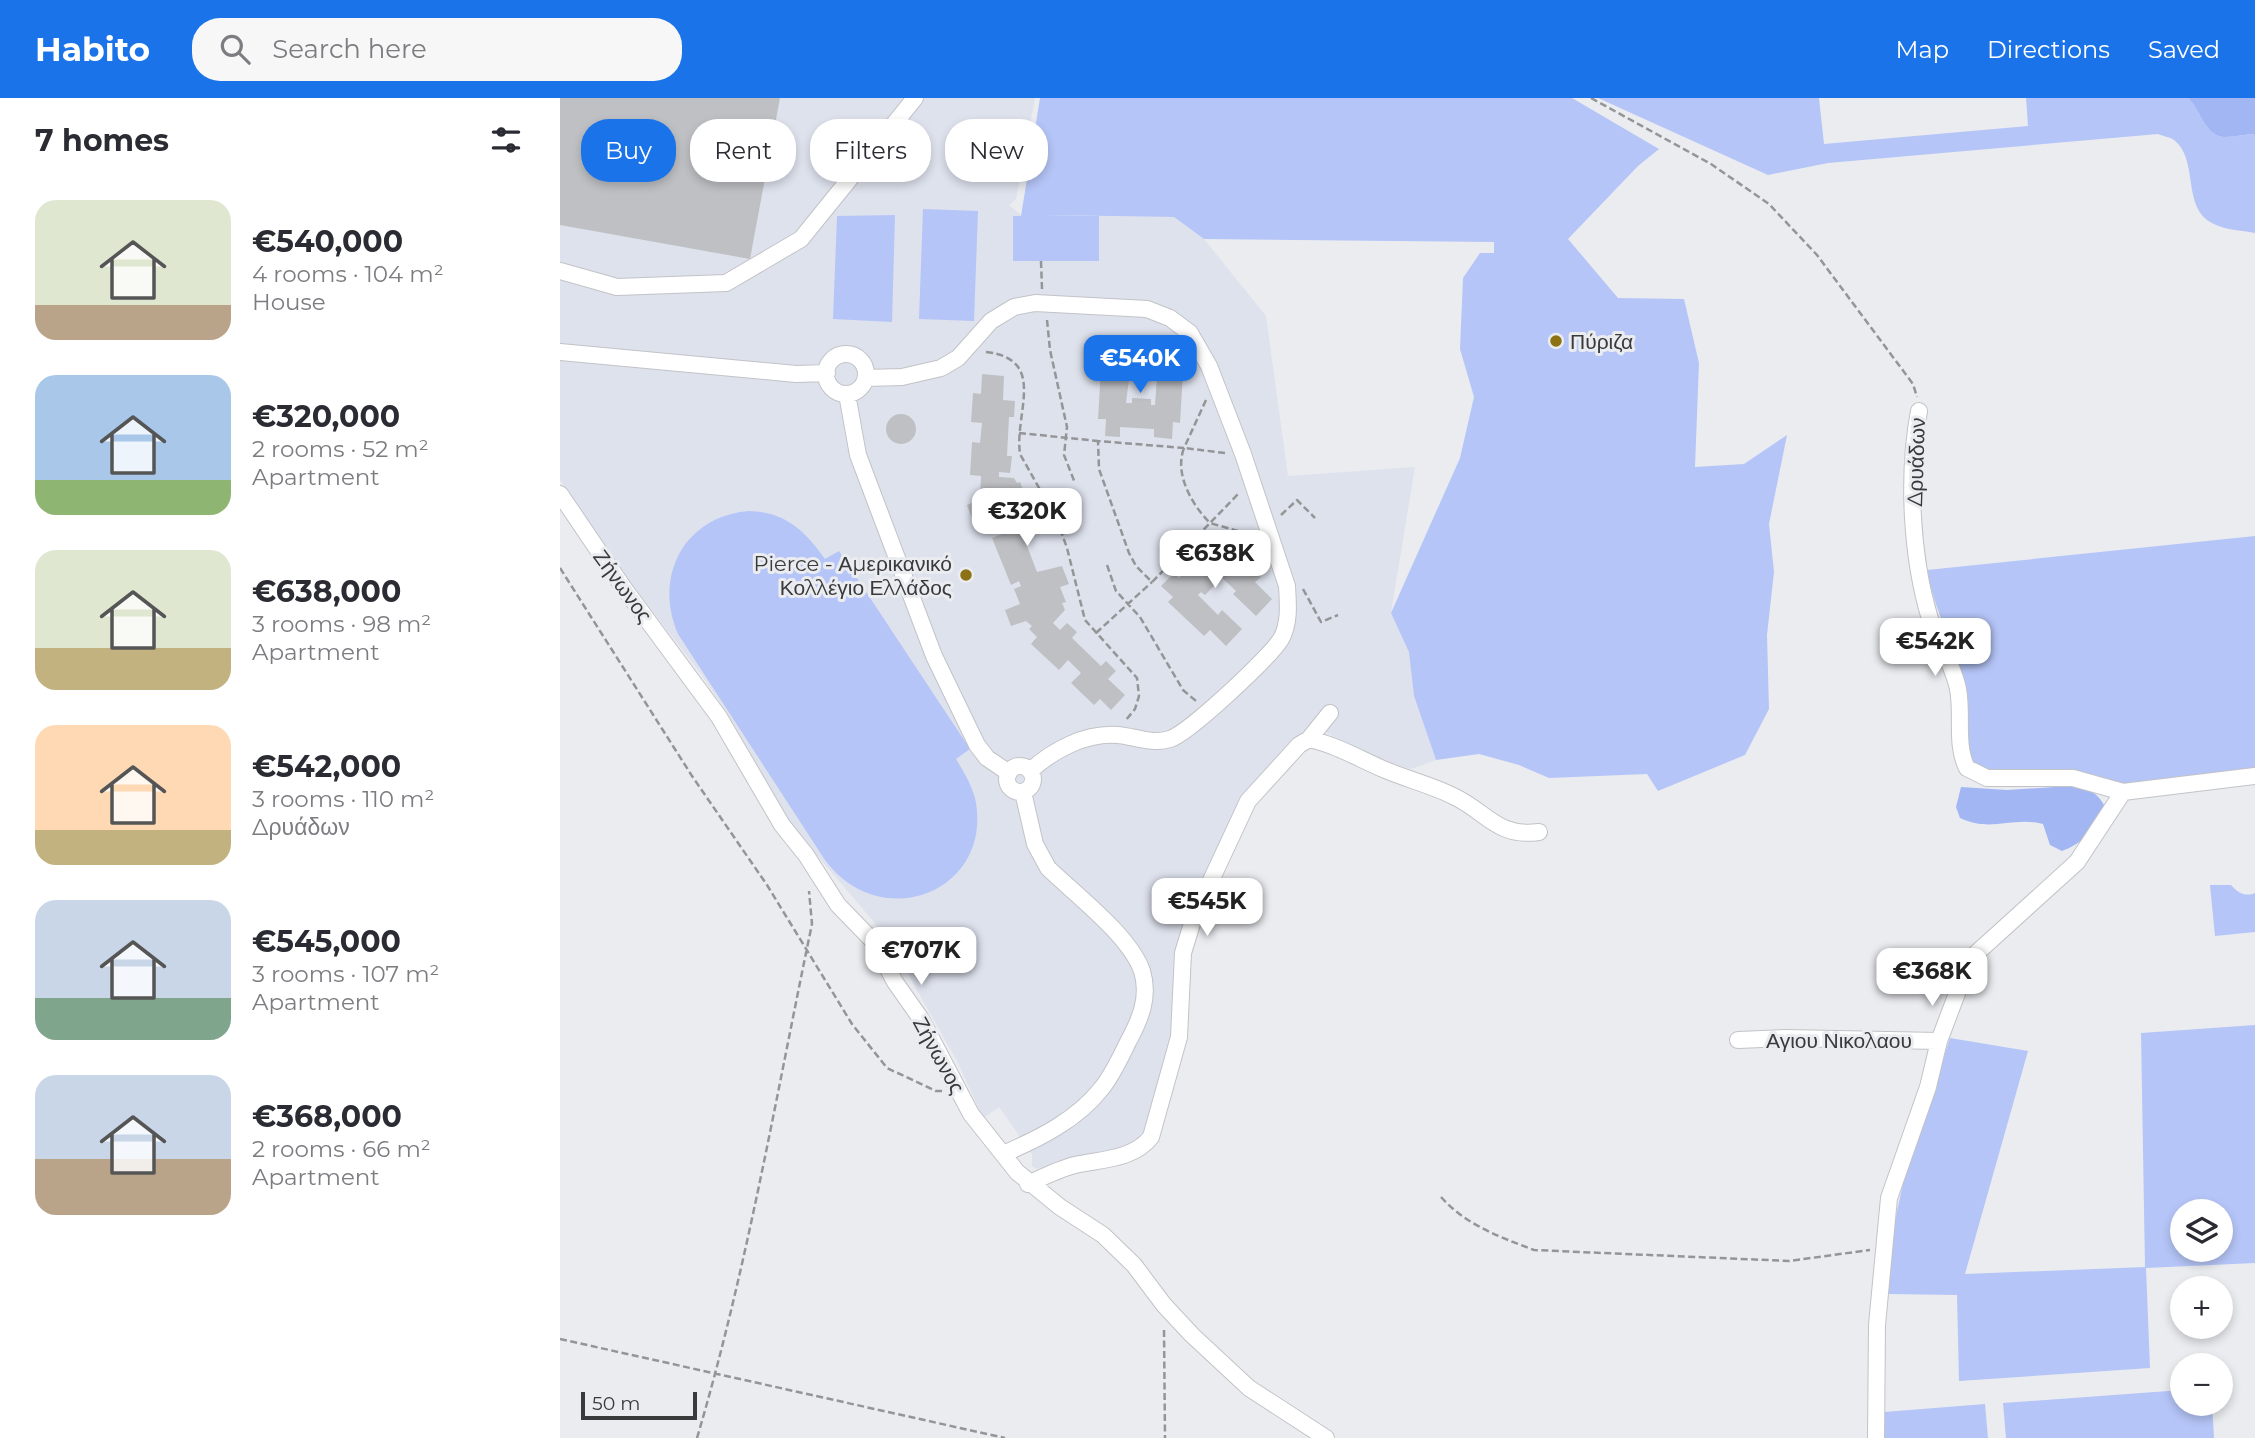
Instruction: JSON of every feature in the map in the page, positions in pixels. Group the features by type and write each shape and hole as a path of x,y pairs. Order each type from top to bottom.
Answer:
{"street":[{"path":"560,271 617,287 726,283 801,239 915,98"},
{"path":"866,378 888,379 931,371 958,358 991,321 1002,313 1014,307 1044,304 1147,309 1170,318 1194,339 1215,382 1273,540 1287,586 1289,607 1281,639 1192,727 1168,740 1153,742 1116,735 1093,737 1066,746 1044,758 1030,771"},
{"path":"560,352 796,374 827,373"},
{"path":"842,354 849,354 860,359 866,378 860,389 847,394 835,390 827,380 827,373 831,361 842,354"},
{"path":"847,394 858,455 934,656 977,745 987,758 1009,773"},
{"name":"Δρυάδων","path":"1919,411 1912,473 1920,567 1929,615 1958,688 1961,741 1968,768 1987,778 2073,778 2123,792"},
{"name":"Ζήνωνος","path":"560,494 623,587 719,717 782,825 806,855 838,905 873,941 895,982 921,1019 971,1114 1003,1154 1028,1184 1103,1235 1134,1265 1164,1306 1249,1388 1326,1438"},
{"path":"1028,1184 1074,1165 1143,1148 1151,1137 1179,1037 1183,953 1194,918 1248,801 1299,745 1309,740 1330,713"},
{"path":"1309,740 1335,746 1383,769 1457,797 1494,825 1510,831 1539,832"},
{"path":"1023,792 1010,787 1007,779 1009,773 1013,768 1021,766 1030,771"},
{"path":"1023,792 1032,784 1030,771"},
{"path":"1876,1438 1877,1325 1889,1198 1928,1087 1939,1041 1970,959 2077,862 2123,792 2255,776"},
{"path":"1003,1154 1034,1141 1068,1120 1101,1090 1139,1021 1146,988 1141,969 1129,945 1048,868 1039,854 1023,792"},
{"name":"Αγιου Νικολαου","path":"1738,1040 1785,1038 1939,1041"}],"path":[{"name":"Δρυάδων","path":"1591,98 1711,164 1769,204 1816,255 1913,384 1919,411"},
{"path":"1041,261 1050,350 1067,427 1064,455 1075,483"},
{"path":"965,350 999,354 1019,366 1024,390 1019,433 1020,454 1056,520 1067,548 1085,620 1131,669 1140,687 1135,709 1122,724 1106,736"},
{"path":"1215,382 1184,448 1181,471 1196,508 1210,523 1273,540"},
{"path":"1019,433 1242,454"},
{"path":"1098,441 1099,469 1129,553 1136,566 1152,582"},
{"path":"1096,633 1152,582 1252,481"},
{"path":"1277,519 1297,500 1315,518"},
{"path":"1107,565 1113,586 1140,617 1183,690 1208,712"},
{"path":"560,568 692,776 767,886 852,1024 887,1068 936,1091 958,1090"},
{"path":"1300,583 1321,622 1338,615"},
{"path":"697,1438 717,1372 746,1248 806,950 811,924 808,883"},
{"path":"1441,1197 1457,1214 1497,1237 1534,1250 1789,1261 1883,1247"},
{"path":"1164,1306 1165,1438"},
{"path":"560,1339 1005,1438"}],"shaded area":[{"path":"560,98 1035,98 1031,119 945,119 945,182 1019,182 1016,199 1009,205 1021,215 1174,217 1204,239 1266,316 1288,476 1415,467 1391,613 1410,652 1414,696 1436,760 1411,769 1401,767 1381,761 1310,724 1243,799 1184,928 1173,1031 1147,1131 1135,1143 1105,1154 1082,1155 1037,1169 1032,1166 1032,1154 999,1107 983,1118 957,1061 905,969 874,922 793,827 729,716 701,674 605,550 560,480"},
{"path":"1040,98 1572,98 1659,149 1638,166 1568,239 1618,298 1684,299 1699,363 1695,467 1744,464 1787,435 1769,524 1774,572 1767,635 1769,709 1745,755 1658,791 1647,774 1549,778 1519,765 1479,754 1436,760 1414,696 1409,652 1391,613 1460,458 1474,397 1460,349 1463,278 1480,253 1494,253 1494,242 1204,239 1174,217 1044,215 1099,216 1099,261 1013,261 1013,216 1021,216 1026,182 1048,182 1048,119 1037,119"},
{"path":"1598,98 1819,98 1824,144 2028,126 2026,98 2188,98 2213,133 2226,137 2255,134 2255,233 2224,228 2207,220 2195,202 2189,169 2181,148 2172,139 2158,134 1828,163 1768,175"},
{"path":"2188,98 2255,98 2255,134 2226,137 2213,133"},
{"path":"923,209 978,211 974,321 919,319"},
{"path":"895,215 892,322 833,319 837,216"},
{"path":"749,511 784,519 802,532 825,559 839,551 970,749 956,759 975,798 977,830 968,858 951,879 928,892 902,898 875,895 848,883 825,860 678,634 671,613 669,591 672,571 680,553 691,537 707,524 726,515"},
{"path":"2255,536 2255,769 2123,785 1990,773 1971,763 1965,688 1927,570"},
{"path":"2070,786 2094,793 2104,805 2089,834 2062,851 2050,845 2043,824 1971,822 1960,818 1956,807 1961,787 2007,790"},
{"path":"2210,885 2231,885 2242,894 2255,893 2255,932 2215,936"},
{"path":"2255,1025 2255,1263 2146,1268 2150,1368 1959,1381 1957,1295 1888,1294 1895,1221 1903,1183 1950,1038 2028,1051 1965,1274 2145,1267 2141,1033"},
{"path":"2170,1391 2170,1416 2213,1416 2214,1438 2006,1438 2003,1403"},
{"path":"1985,1404 1988,1438 1885,1438 1884,1412"}],"building":[{"path":"560,98 780,98 776,119 690,119 690,182 764,182 750,259 560,225"},
{"path":"1110,345 1133,347 1126,403 1132,403 1132,398 1151,399 1151,405 1155,405 1157,376 1151,376 1153,348 1176,350 1174,373 1183,373 1180,423 1173,422 1172,439 1154,437 1154,429 1120,427 1120,437 1105,436 1106,419 1098,419 1101,368 1108,368"},
{"path":"982,374 1004,376 1003,400 1015,401 1014,417 1009,417 1007,456 1012,456 1010,473 999,472 999,477 1014,478 1017,483 1020,482 1027,500 1037,496 1043,512 1019,525 1037,572 1062,566 1069,584 1060,587 1066,602 1062,603 1065,610 1053,623 1060,630 1067,623 1077,632 1072,638 1101,666 1106,661 1116,671 1108,679 1125,695 1111,710 1100,699 1094,705 1071,683 1081,673 1068,660 1059,670 1031,644 1037,637 1029,629 1032,626 1026,621 1011,626 1005,610 1020,604 1014,589 1021,586 1019,581 1011,585 992,538 1002,534 1000,528 995,530 988,515 973,521 967,505 983,498 983,494 980,494 981,476 970,475 972,442 980,443 982,423 971,422 973,393 981,394"},
{"path":"901,414 912,418 916,429 912,440 901,444 890,440 886,429 890,418"},
{"path":"1206,536 1218,548 1224,542 1261,577 1255,582 1272,599 1256,616 1233,594 1236,591 1218,574 1214,578 1218,582 1205,595 1201,592 1198,595 1218,615 1222,610 1242,629 1226,646 1210,630 1204,636 1168,602 1173,597 1161,586 1174,573 1179,578 1203,554 1196,547"}],"place":[{"name":"Πύριζα","path":"1556,341"},
{"name":"Pierce - Αμερικανικό Κολλέγιο Ελλάδος","path":"966,575"}]}
